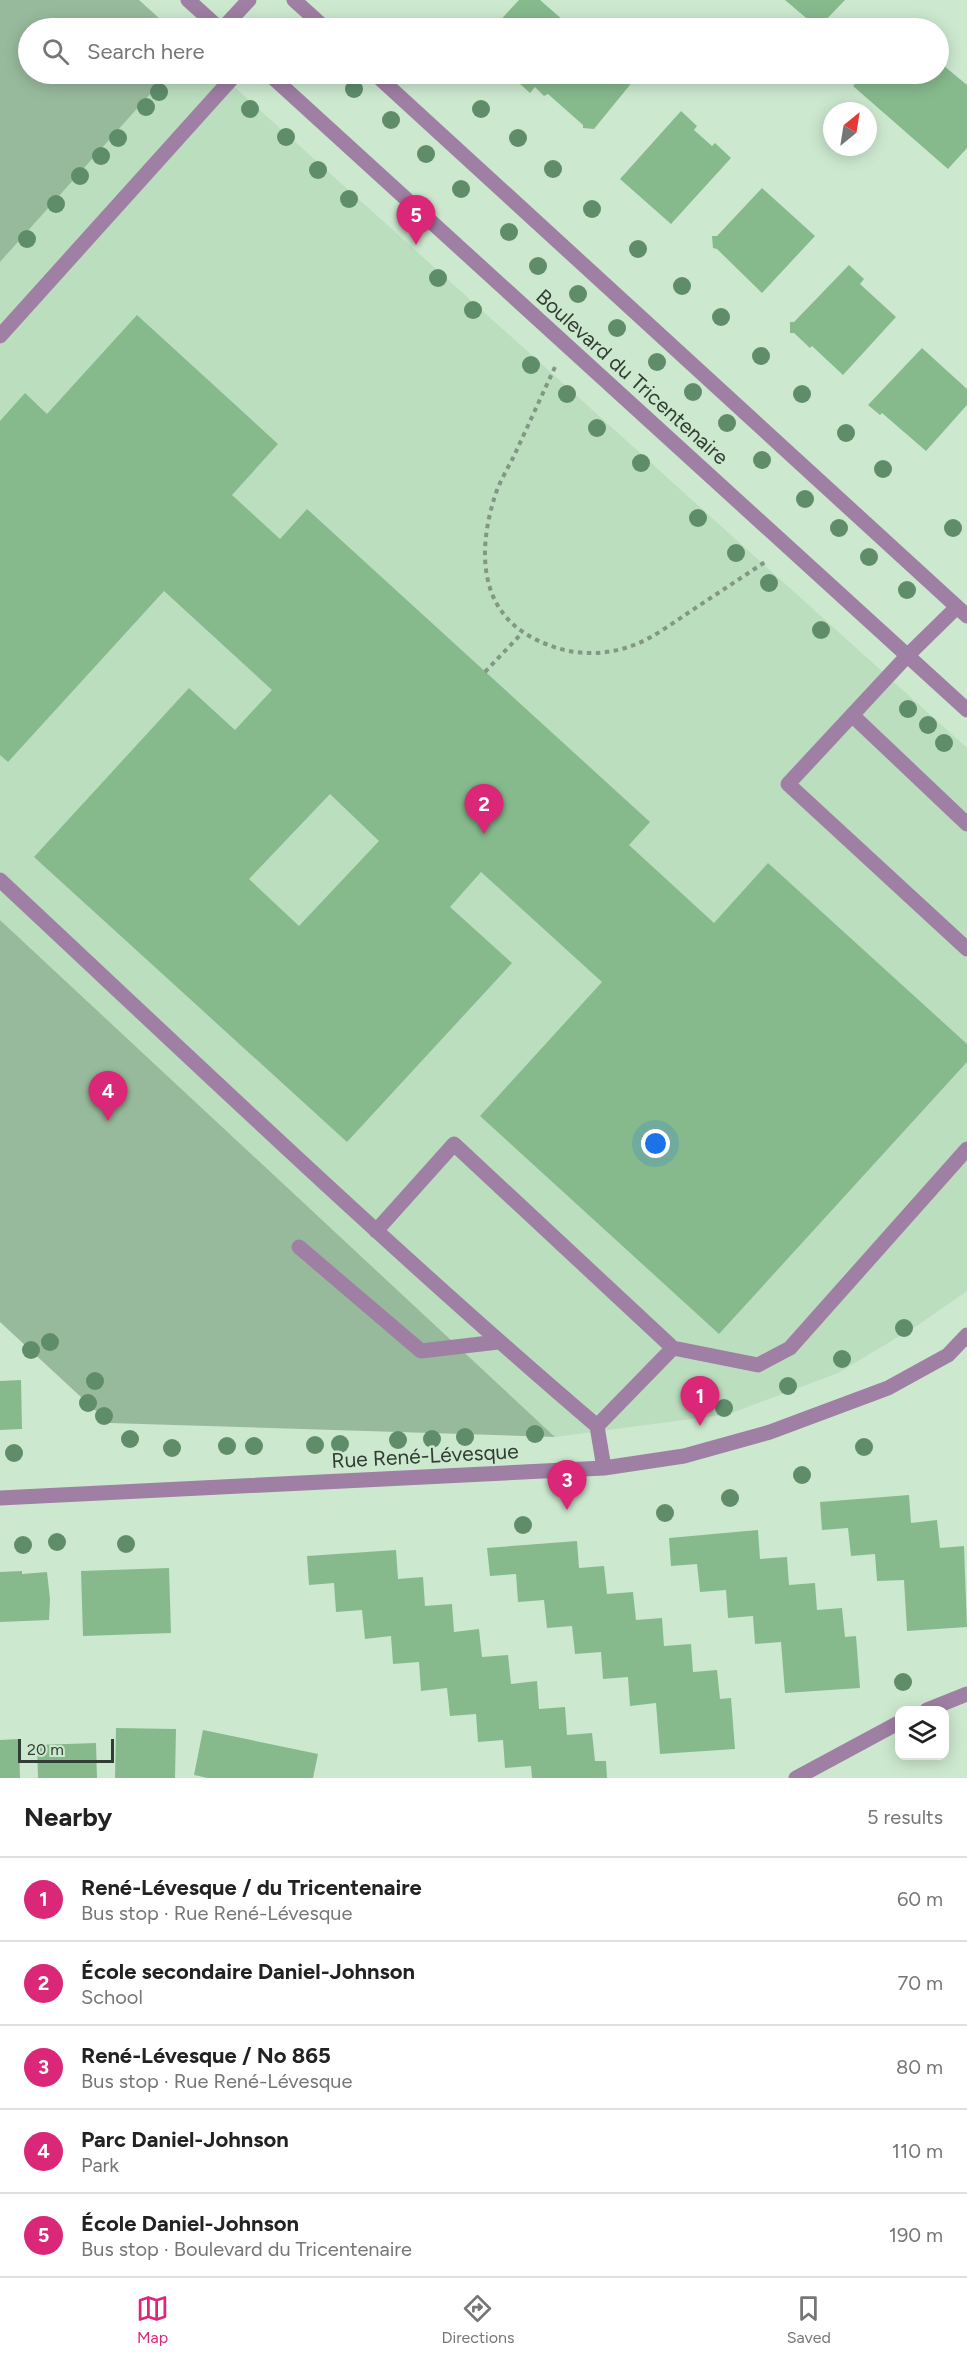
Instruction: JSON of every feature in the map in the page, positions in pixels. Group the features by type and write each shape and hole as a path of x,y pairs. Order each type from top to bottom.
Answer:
{"street":[{"path":"188,0 209,18"},
{"path":"231,18 249,0"},
{"path":"294,0 314,18"},
{"path":"0,336 227,84"},
{"name":"Boulevard du Tricentenaire","path":"280,84 967,710"},
{"path":"386,84 962,611 908,656 788,784 967,949"},
{"path":"852,715 967,824"},
{"path":"0,880 376,1231 498,1342 597,1426 604,1468"},
{"path":"376,1231 454,1144 673,1348 758,1365 790,1348 967,1149"},
{"path":"299,1247 421,1351 498,1342"},
{"name":"Rue René-Lévesque","path":"0,1498 604,1468 684,1456 770,1431 888,1388 948,1355 967,1335"},
{"path":"597,1426 673,1348"},
{"path":"937,1706 967,1694"},
{"path":"796,1778 895,1725"}],"path":[{"path":"566,345 494,498 486,535 485,564 488,587 494,602 522,633 565,652 590,654 610,652 636,645 787,547"},
{"path":"485,672 522,633"}],"shaded area":[{"path":"0,0 139,0 159,18 18,18 18,84 159,84 0,262"},
{"path":"159,84 231,84 967,748 967,1291 918,1325 838,1373 729,1414 555,1437 0,920 0,262"},
{"path":"0,920 555,1437 109,1423 0,1322"}],"building":[{"path":"519,0 540,0 561,18 502,18"},
{"path":"785,0 845,0 828,18 806,18"},
{"path":"949,70 967,85 967,148 948,169 877,107 877,102 871,102 853,86 855,84 949,84"},
{"path":"520,84 631,84 594,129 583,128 583,125 548,94 544,96 535,87 530,93"},
{"path":"681,111 697,126 694,130 712,146 715,143 731,158 671,224 620,179"},
{"path":"762,188 815,236 762,293 717,249 713,248 712,236 717,236"},
{"path":"849,265 864,279 860,284 896,317 843,375 812,346 810,348 794,333 790,333 790,322 794,322"},
{"path":"137,315 278,444 232,495 280,539 307,509 650,822 629,845 714,923 768,863 967,1044 967,1062 719,1334 480,1116 602,982 481,872 450,907 512,963 347,1142 34,857 189,688 235,730 272,690 164,591 8,762 0,755 0,421 25,393 47,414","holes":["330,794 379,841 299,926 249,879"]},
{"path":"922,348 967,389 967,405 926,451 882,413 880,415 868,405"},
{"path":"21,1380 22,1429 0,1430 0,1381"},
{"path":"909,1495 911,1523 937,1520 940,1548 964,1546 967,1627 907,1631 904,1580 877,1581 875,1554 851,1556 848,1528 822,1530 820,1502"},
{"path":"758,1530 760,1559 787,1557 789,1585 815,1583 817,1610 842,1608 845,1637 856,1636 860,1688 785,1693 781,1642 755,1644 753,1616 728,1618 726,1590 700,1592 697,1564 671,1566 669,1538"},
{"path":"577,1541 579,1568 604,1566 607,1594 633,1592 636,1620 662,1618 664,1646 691,1644 693,1672 717,1670 720,1699 731,1698 735,1749 660,1754 656,1703 630,1706 628,1677 603,1679 601,1652 575,1654 572,1626 547,1628 544,1600 518,1602 516,1574 490,1576 487,1548"},
{"path":"396,1550 398,1579 423,1577 425,1606 452,1604 454,1632 479,1629 482,1657 508,1655 511,1684 537,1681 539,1709 565,1707 567,1735 592,1733 595,1761 606,1761 607,1778 532,1778 531,1766 505,1768 503,1740 478,1742 476,1714 450,1716 447,1688 421,1691 419,1662 393,1664 391,1636 365,1639 362,1610 336,1612 334,1583 309,1585 307,1556"},
{"path":"169,1568 171,1633 83,1636 81,1571"},
{"path":"22,1571 22,1574 47,1572 50,1599 49,1620 0,1622 0,1572"},
{"path":"116,1728 176,1729 175,1778 115,1778"},
{"path":"203,1730 318,1754 313,1778 208,1778 194,1775"},
{"path":"19,1739 20,1778 0,1778 0,1740"},
{"path":"96,1743 97,1778 38,1778 37,1745"}],"place":[{"name":"École Daniel-Johnson","path":"416,245"},
{"name":"École secondaire Daniel-Johnson","path":"484,834"},
{"name":"Parc Daniel-Johnson","path":"108,1121"},
{"name":"René-Lévesque / du Tricentenaire","path":"700,1426"},
{"name":"René-Lévesque / No 865","path":"567,1510"}]}
